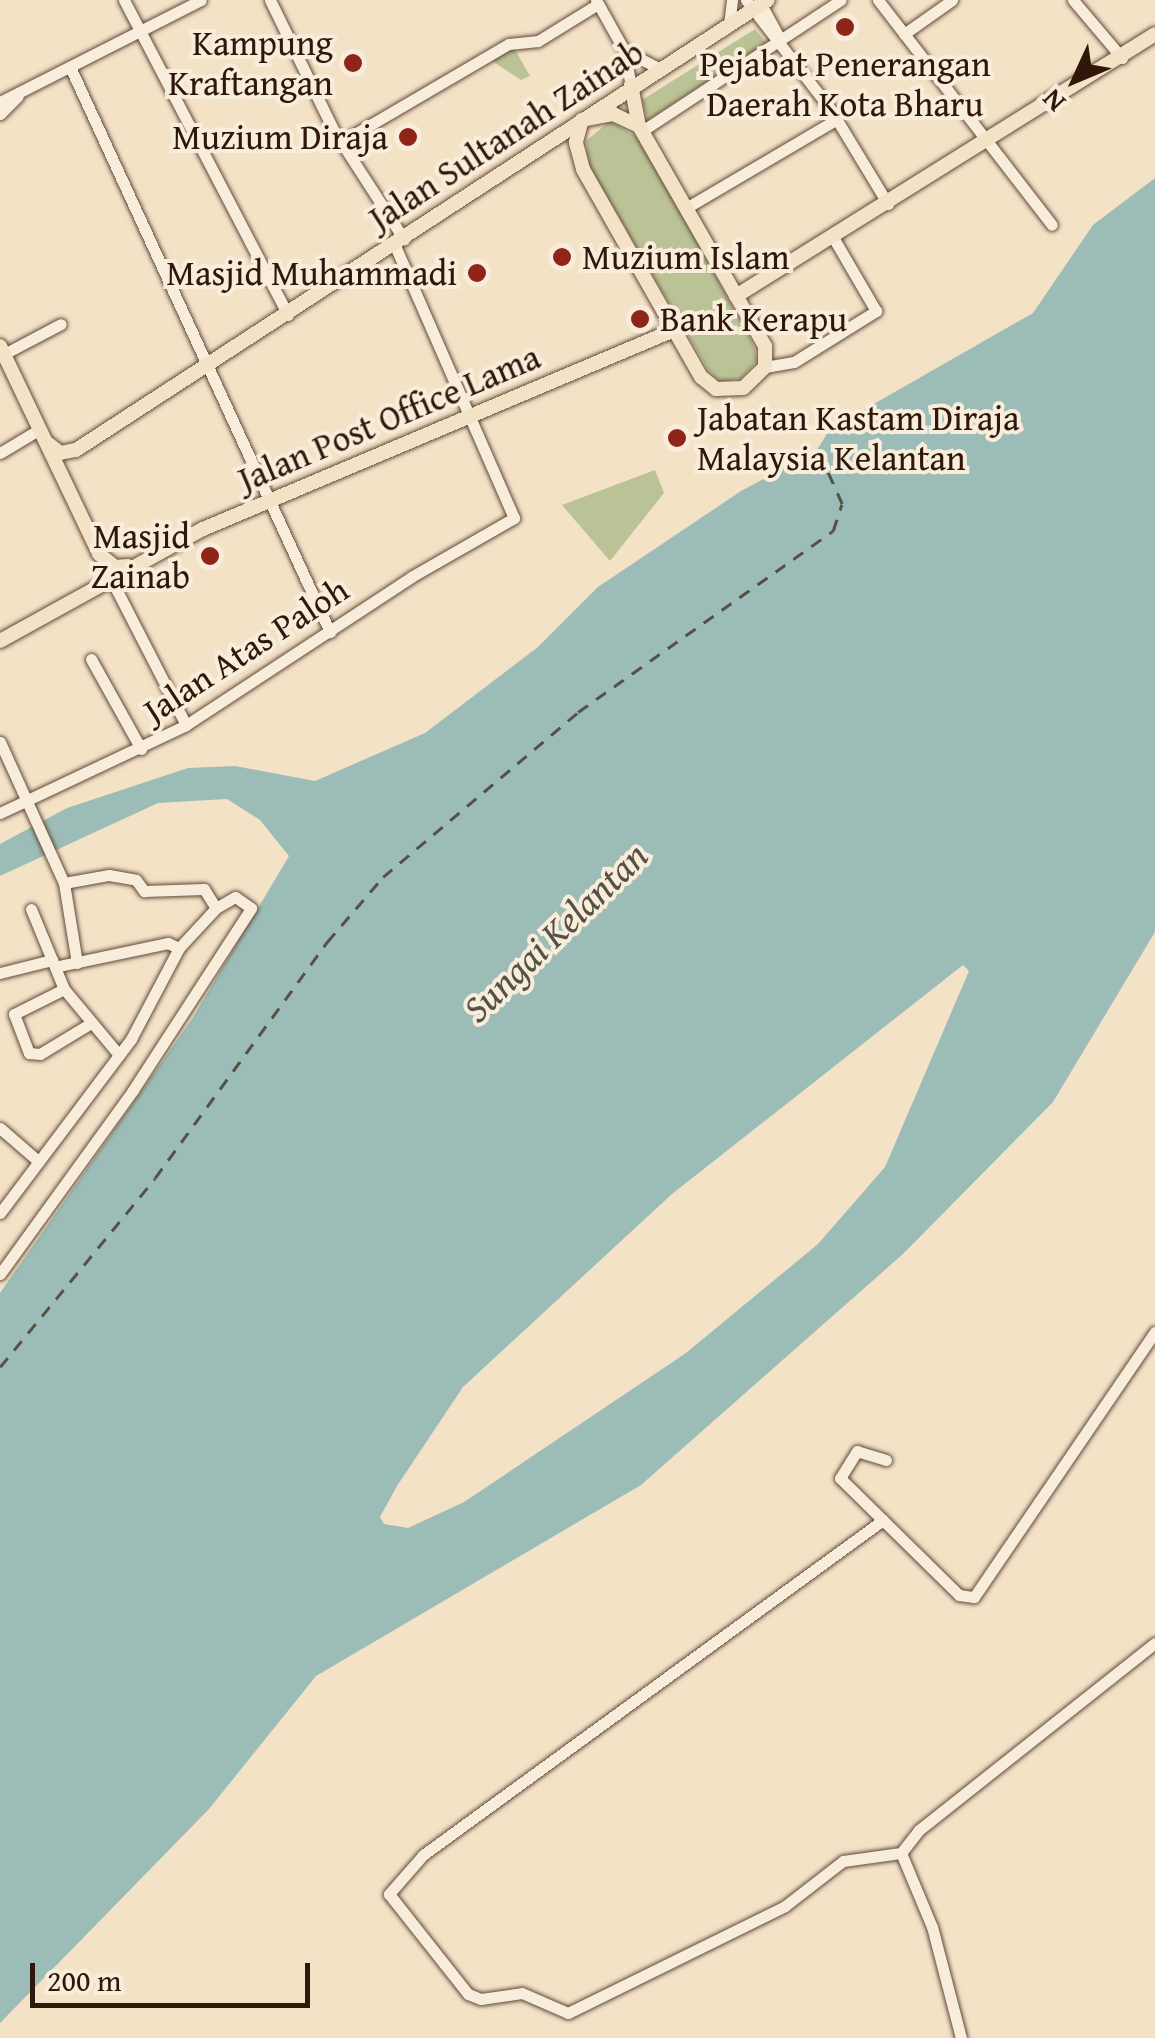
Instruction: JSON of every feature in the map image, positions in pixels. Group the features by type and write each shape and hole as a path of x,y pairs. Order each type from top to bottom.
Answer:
{"main road":[{"name":"Jalan Sultanah Zainab","path":"76,450 288,315 757,3"},
{"path":"736,296 992,141 1155,34"},
{"path":"631,85 641,129 773,366 743,388 716,389 701,377 583,169 576,142 582,120 614,114 641,129"},
{"name":"Jalan Post Office Lama","path":"0,641 128,566 271,499 674,330"},
{"path":"1,350 99,554 115,567 128,566"},
{"path":"42,435 60,453 76,450"},
{"path":"65,488 65,468 76,450"},
{"path":"80,594 94,576 99,554"}],"street":[{"path":"124,0 288,315"},
{"path":"0,102 201,0"},
{"path":"270,0 341,142 399,242 466,418"},
{"path":"729,25 732,0"},
{"path":"641,129 842,0"},
{"path":"878,0 992,141 1052,225"},
{"path":"904,34 952,0"},
{"path":"1073,0 1122,58"},
{"path":"341,142 509,44 526,42 597,2 624,50 631,85"},
{"path":"757,3 838,120 888,204"},
{"path":"624,50 660,69"},
{"path":"71,69 330,632"},
{"path":"0,114 18,96"},
{"path":"686,208 838,120"},
{"path":"773,366 876,311 832,237"},
{"path":"1,350 62,324"},
{"name":"Jalan Atas Paloh","path":"0,814 186,725 514,518 466,418"},
{"path":"0,454 42,435"},
{"path":"110,578 186,725"},
{"path":"92,659 140,749"},
{"path":"0,742 30,800 62,878 77,963"},
{"path":"62,878 109,875 136,880 144,891 204,888 216,908"},
{"path":"0,1274 133,1090 251,908 235,897 216,908 179,948 119,1055 1,1210"},
{"path":"31,909 64,989 119,1055"},
{"path":"0,973 77,963 168,942 179,948"},
{"path":"64,989 14,1014 29,1052 40,1054 91,1022"},
{"path":"0,1128 37,1160"},
{"path":"886,1460 860,1450 838,1474 959,1595 980,1592 1155,1332"},
{"path":"883,1520 577,1738 423,1855 388,1894 468,1994 481,1999 522,1993 568,2014 785,1906 843,1861 901,1853 919,1830 1155,1644"},
{"path":"901,1853 932,1926 961,2038"}],"green space":[{"path":"755,29 766,43 648,120 642,100"},
{"path":"514,48 530,76 521,80 492,61"},
{"path":"610,121 640,139 754,346 757,361 741,378 721,382 709,371 589,165 586,141"},
{"path":"655,470 664,493 610,561 562,505"}],"water":[{"name":"Sungai Kelantan","path":"1155,178 1155,932 1053,1102 903,1254 641,1485 316,1676 209,1809 0,2023 0,1293 192,1019 289,856 260,820 227,799 158,803 0,876 0,844 67,808 188,768 235,766 315,781 425,733 538,647 598,587 741,491 796,462 800,468 808,464 830,429 1033,313 1093,225","holes":["963,965 969,971 885,1167 818,1244 686,1353 464,1502 408,1528 384,1524 380,1517 397,1486 463,1387 672,1194"]}],"ferry route":[{"path":"0,1367 155,1178 327,942 383,877 578,712 833,531 842,504 817,448"}],"place":[{"name":"Pejabat Penerangan Daerah Kota Bharu","path":"845,27"},
{"name":"Kampung Kraftangan","path":"353,63"},
{"name":"Muzium Diraja","path":"408,137"},
{"name":"Muzium Islam","path":"562,257"},
{"name":"Masjid Muhammadi","path":"477,273"},
{"name":"Bank Kerapu","path":"640,319"},
{"name":"Jabatan Kastam Diraja Malaysia Kelantan","path":"677,438"},
{"name":"Masjid Zainab","path":"210,556"}]}
